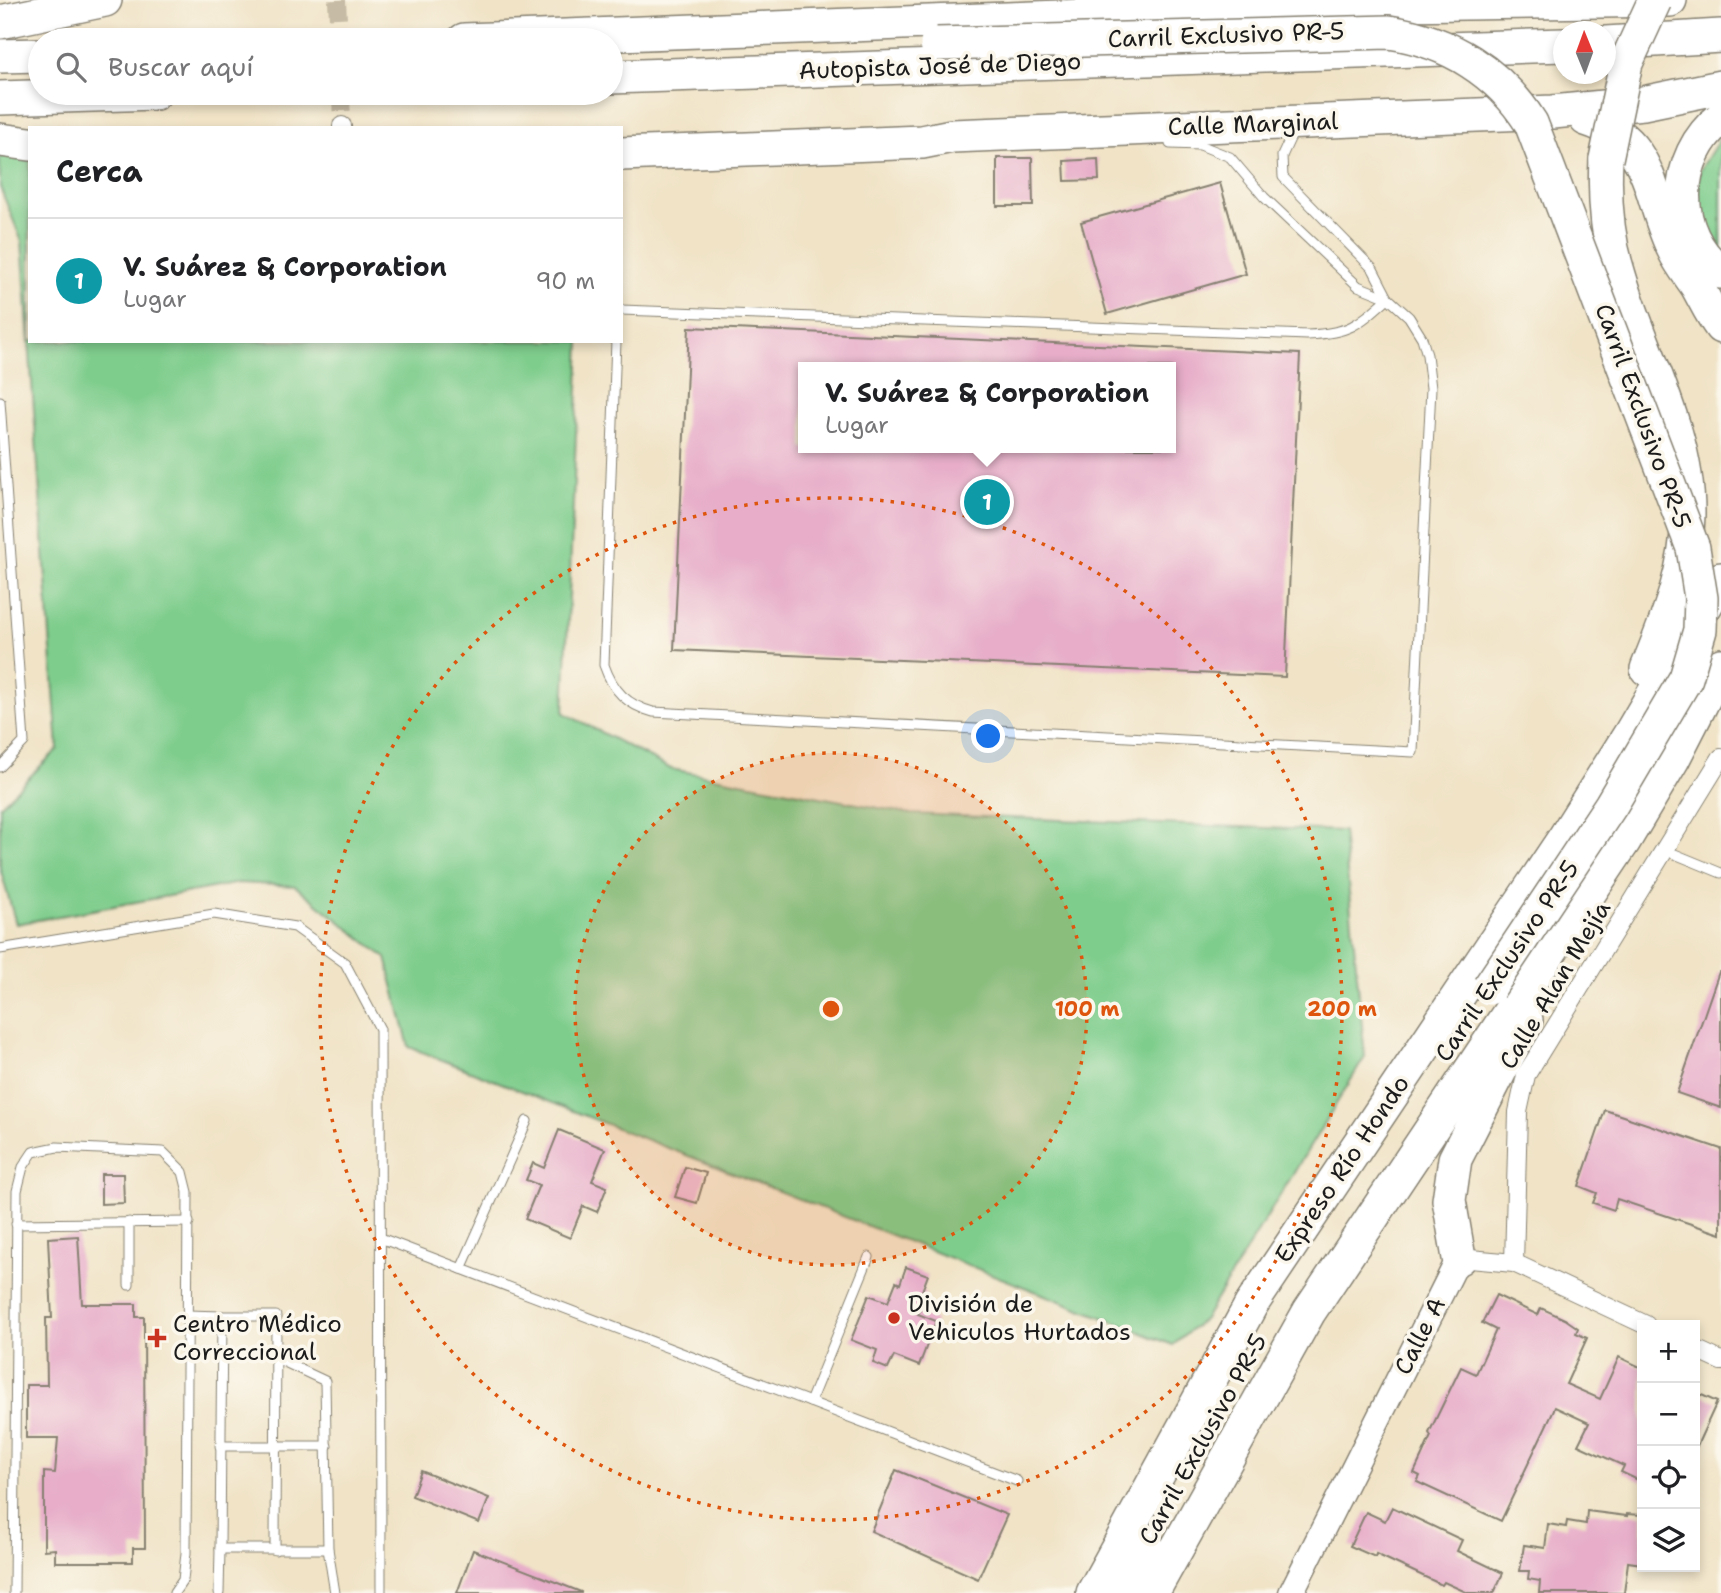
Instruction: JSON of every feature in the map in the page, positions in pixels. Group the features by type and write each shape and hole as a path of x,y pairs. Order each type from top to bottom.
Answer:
{"highway":[{"path":"0,22 105,0"},
{"path":"1630,734 1647,667 1678,593 1684,564 1688,512 1685,473 1676,434 1614,256 1606,199 1606,159 1626,63 1655,0"},
{"name":"Autopista José de Diego","path":"623,33 1383,2 1670,0"},
{"name":"Carril Exclusivo PR-5","path":"623,56 1389,32 1428,42 1478,65 1500,82 1531,123 1693,548 1701,598 1694,656 1667,716 1489,988 1331,1221 1265,1326 1120,1593"},
{"path":"1616,42 1721,36"},
{"name":"Autopista José de Diego","path":"623,78 1553,45"},
{"path":"0,56 28,55"},
{"path":"1553,112 1643,103 1721,87"},
{"path":"0,98 28,97"},
{"path":"1553,112 1590,120 1614,130 1637,152 1674,251 1713,287"},
{"name":"Calle Marginal","path":"623,153 922,142 953,136 1040,132 1553,112"},
{"path":"1721,118 1701,138 1689,160 1683,198 1693,238 1709,262 1713,287 1703,304 1721,327"},
{"path":"0,130 28,134"},
{"path":"0,140 28,144"},
{"name":"Expreso Río Hondo","path":"1093,1593 1251,1305 1630,734 1721,579"},
{"path":"1152,1593 1309,1312 1624,841 1673,760 1721,665"},
{"path":"1459,1258 1450,1200 1455,1159 1624,841"}],"street":[{"name":"Calle Marginal","path":"623,142 922,133 953,136"},
{"name":"Calle Alan Mejía","path":"1514,1263 1518,1111 1526,1075 1719,765"},
{"path":"1459,1258 1514,1263 1637,1321"},
{"name":"Calle A","path":"1291,1593 1459,1258"},
{"path":"1700,1351 1721,1361"}],"lane":[{"path":"1299,122 1282,156 1283,177 1373,269 1388,298"},
{"path":"1040,132 1077,142"},
{"path":"616,343 604,665 610,683 632,706 653,712 1413,752 1431,388 1422,338 1409,317 1388,298 1358,286 1264,197 1230,156 1200,145 1154,144"},
{"path":"623,310 1308,335 1348,330 1358,326 1388,298"},
{"path":"0,401 24,742 0,767"},
{"path":"1665,850 1721,873"},
{"path":"0,949 214,915 295,927 345,963 380,1029 383,1239 381,1593"},
{"path":"461,1269 527,1121"},
{"path":"14,1593 17,1191 23,1167 33,1152 57,1147 163,1152 183,1172 188,1192 189,1222 186,1553 183,1580 174,1593"},
{"path":"129,1222 129,1284"},
{"path":"16,1224 189,1222"},
{"path":"383,1239 1017,1481"},
{"path":"810,1402 869,1257"},
{"path":"187,1315 276,1316 275,1550"},
{"path":"219,1593 222,1316"},
{"path":"276,1358 325,1381 328,1549 335,1593"},
{"path":"220,1446 327,1446"},
{"path":"220,1549 328,1549"}],"green space":[{"path":"1721,136 1721,259 1695,198 1700,170"},
{"path":"0,153 28,156 28,326 22,242 0,187"},
{"path":"29,343 580,343 564,713 671,769 911,814 1343,831 1365,1057 1204,1319 1173,1345 409,1047 386,958 295,886 239,883 16,924 0,868 0,806 58,749"}],"building":[{"path":"997,158 1032,158 1033,206 997,206"},
{"path":"1098,159 1099,180 1065,181 1064,161"},
{"path":"1220,183 1246,274 1107,314 1081,222"},
{"path":"689,327 1300,354 1285,677 674,650"},
{"path":"1719,972 1721,973 1721,1108 1677,1093"},
{"path":"1605,1110 1721,1149 1721,1234 1617,1199 1614,1210 1593,1203 1597,1193 1579,1186"},
{"path":"559,1130 605,1149 592,1181 607,1187 597,1212 583,1206 570,1238 525,1219 539,1185 526,1180 533,1163 544,1168"},
{"path":"685,1167 706,1173 697,1203 675,1197"},
{"path":"101,1174 123,1174 124,1203 101,1204"},
{"path":"78,1236 82,1304 136,1304 136,1317 144,1317 145,1548 133,1548 133,1562 55,1562 55,1549 44,1550 44,1472 55,1473 58,1438 26,1438 26,1385 47,1385 46,1318 52,1318 48,1238"},
{"name":"División de Vehiculos Hurtados","path":"906,1267 928,1275 922,1291 926,1294 918,1314 936,1321 919,1366 894,1356 888,1369 873,1363 877,1350 851,1340 869,1295 888,1302 896,1282 900,1284"},
{"path":"1496,1295 1538,1315 1541,1308 1565,1319 1578,1328 1576,1333 1587,1338 1566,1384 1600,1399 1619,1357 1637,1366 1637,1480 1621,1472 1624,1466 1578,1445 1589,1423 1555,1407 1501,1521 1417,1482 1420,1476 1414,1473 1431,1436 1429,1433 1461,1367 1476,1374 1496,1330 1482,1323"},
{"path":"1700,1394 1717,1402 1700,1439"},
{"path":"896,1470 1007,1515 978,1579 871,1531"},
{"path":"421,1471 489,1498 479,1523 412,1496"},
{"path":"1392,1507 1462,1540 1457,1551 1503,1573 1494,1593 1468,1593 1444,1582 1442,1585 1376,1554 1375,1557 1350,1546 1366,1512 1385,1521"},
{"path":"1587,1511 1637,1515 1637,1563 1628,1562 1624,1593 1539,1593 1540,1581 1528,1579 1529,1571 1520,1571 1524,1545 1545,1548 1548,1524 1566,1527 1567,1521 1586,1524"},
{"path":"473,1550 581,1592 581,1593 457,1593"}],"tunnel":[{"path":"337,0 338,28"},
{"path":"341,105 342,126"}],"place":[{"name":"V. Suárez & Corporation","path":"987,502"},
{"name":"División de Vehiculos Hurtados","path":"894,1318"},
{"name":"Centro Médico Correccional","path":"157,1338"}]}
